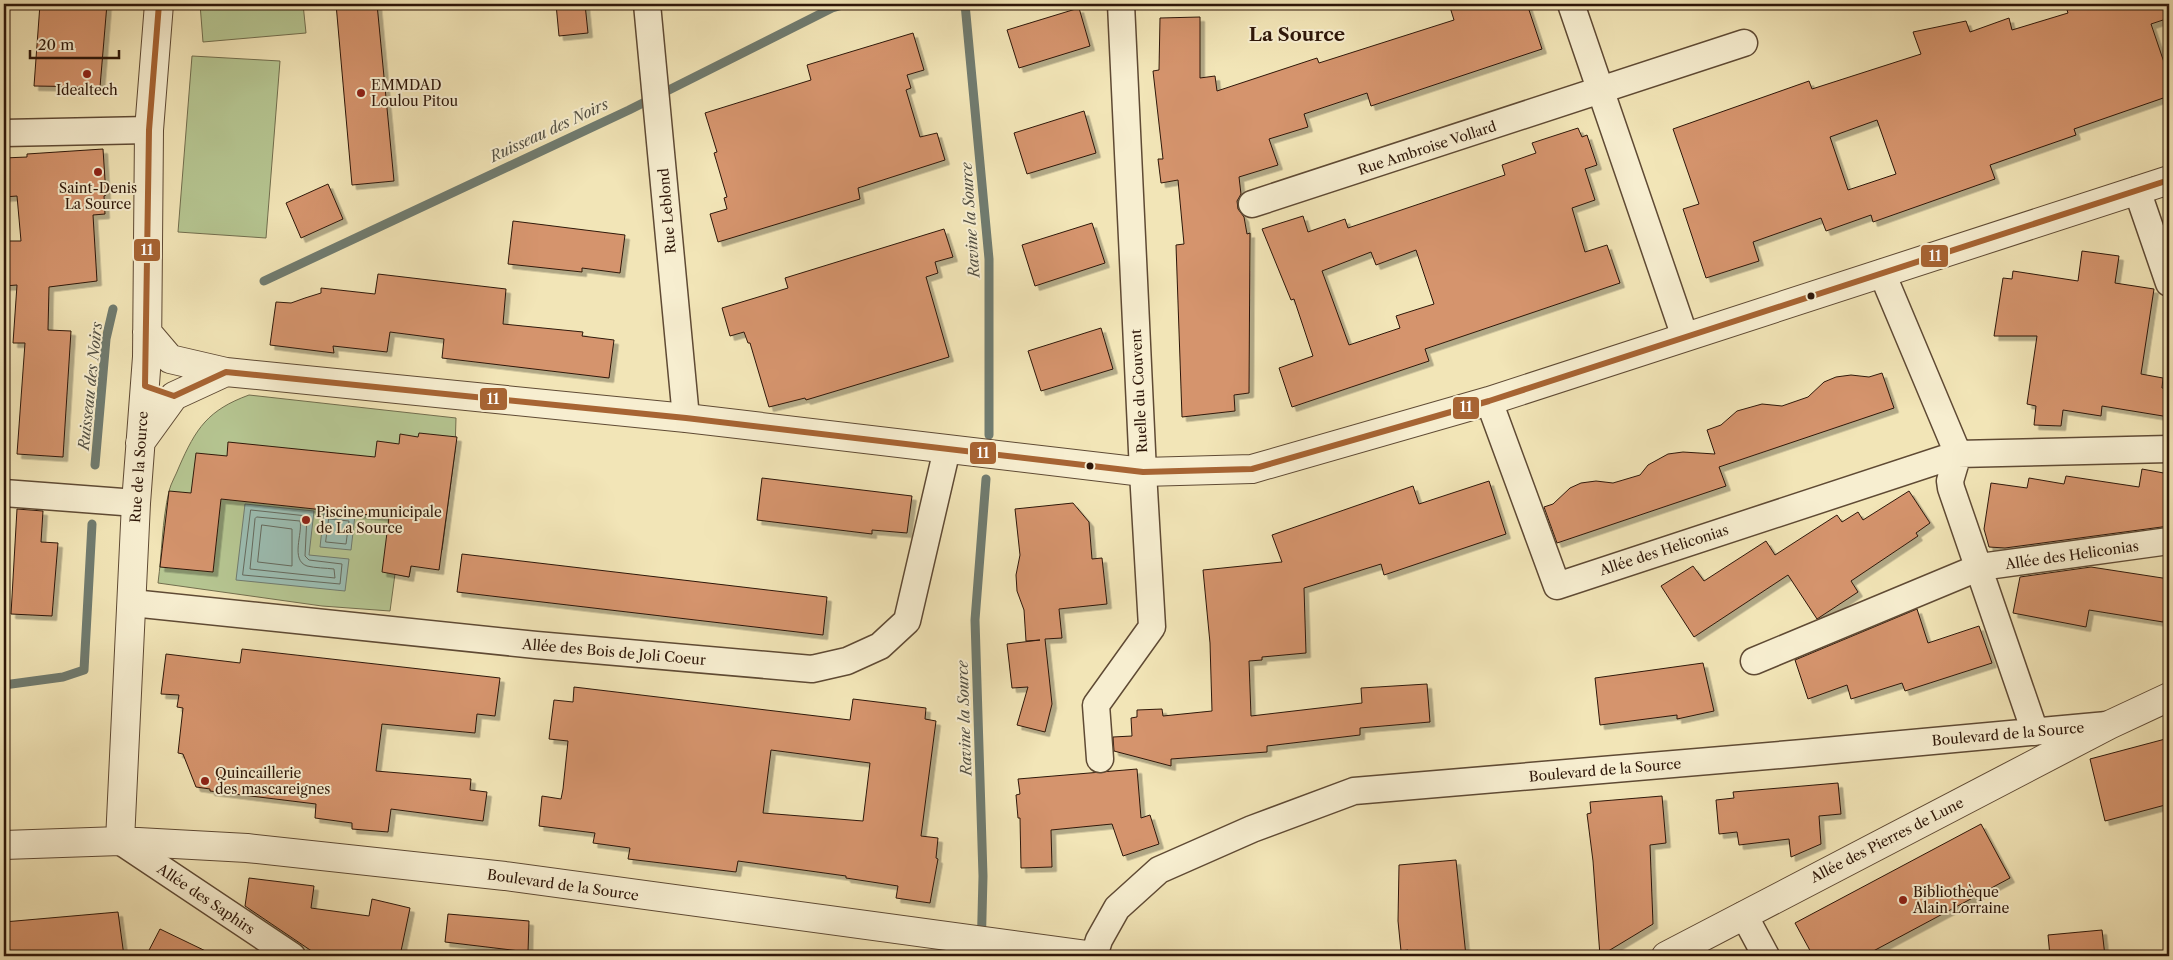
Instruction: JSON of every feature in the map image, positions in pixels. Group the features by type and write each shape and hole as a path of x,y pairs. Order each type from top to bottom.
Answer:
{"street":[{"name":"Rue de la Source","path":"120,841 136,503 147,332 150,130 159,4"},
{"name":"Rue Leblond","path":"647,4 686,418"},
{"name":"Ruelle du Couvent","path":"1100,759 1096,705 1152,627 1142,472 1121,4"},
{"path":"1571,4 1685,337"},
{"name":"Rue Ambroise Vollard","path":"1252,204 1744,43"},
{"path":"4,133 150,130"},
{"path":"147,332 170,360 226,372 686,418 1142,472 1252,469 1489,401 2169,180"},
{"path":"2137,190 2169,283"},
{"path":"1882,273 1958,454 1950,481 1951,488 2036,732"},
{"path":"140,444 174,396 226,372"},
{"path":"144,386 174,396"},
{"name":"Allée des Heliconias","path":"1489,401 1557,586 1958,454 2169,449"},
{"name":"Allée des Bois de Joli Coeur","path":"132,603 536,645 812,669 847,661 880,646 907,620 947,449"},
{"path":"4,493 136,503"},
{"name":"Allée des Heliconias","path":"1754,661 1980,567 2169,541"},
{"name":"Boulevard de la Source","path":"1094,956 1100,940 1117,908 1159,870 1252,829 1354,790 2109,725 2169,697"},
{"name":"Allée des Pierres de Lune","path":"1666,956 2109,725"},
{"name":"Boulevard de la Source","path":"4,845 120,841 247,848 505,876 952,938 1016,949"},
{"name":"Allée des Saphirs","path":"120,841 292,956"},
{"path":"1744,915 1766,956"},
{"path":"1016,949 1094,956"}],"green space":[{"path":"200,4 303,4 306,33 203,42"},
{"path":"192,56 280,61 266,238 178,232"},
{"name":"Piscine municipale de La Source","path":"249,395 456,418 455,451 442,550 431,549 411,566 409,577 395,574 390,611 322,606 158,583 163,525 169,491 185,453 198,431 213,414 223,407"}],"water":[{"path":"245,504 314,511 309,555 349,559 345,591 236,580"},
{"path":"324,512 355,515 351,550 320,547"}],"building":[{"path":"40,4 107,4 100,87 34,86"},
{"name":"EMMDAD Loulou Pitou","path":"336,4 377,4 394,181 352,185"},
{"path":"556,4 585,4 588,33 559,36"},
{"path":"1449,4 1527,4 1542,49 1371,106 1367,93 1304,114 1308,127 1269,139 1278,165 1239,177 1241,194 1237,201 1238,209 1244,217 1247,234 1250,233 1249,393 1234,395 1235,411 1182,417 1176,245 1184,244 1178,180 1161,183 1158,159 1163,159 1153,71 1159,70 1160,18 1200,17 1200,78 1215,76 1217,91 1317,58 1319,63 1454,20"},
{"path":"2065,4 2169,4 2169,18 2151,24 2169,77 2169,96 2074,129 2076,135 1990,165 1995,179 1873,222 1871,215 1826,231 1821,218 1753,242 1759,261 1706,278 1683,209 1699,204 1673,129 1809,81 1812,89 1921,54 1913,32 1966,21 1970,32 2009,18 2012,30 2068,13","holes":["1877,120 1896,174 1848,190 1830,137"]},
{"path":"1079,8 1090,46 1019,68 1007,30"},
{"path":"913,33 924,70 907,75 911,88 906,90 920,137 937,133 945,160 858,188 860,199 718,242 710,214 727,209 724,198 727,197 714,153 717,152 705,113 811,80 807,65"},
{"path":"1084,111 1096,153 1027,174 1014,133"},
{"path":"1578,128 1582,137 1587,135 1597,165 1585,169 1595,200 1572,208 1585,252 1607,245 1620,283 1425,349 1429,361 1292,407 1279,368 1313,356 1294,299 1291,300 1262,229 1303,216 1308,232 1345,219 1348,228 1505,175 1502,165 1536,153 1532,143","holes":["1416,250 1434,304 1396,316 1400,328 1349,345 1322,271 1371,252 1376,265"]},
{"path":"103,149 106,195 104,196 105,214 93,215 97,281 49,287 48,330 71,331 63,457 17,454 25,343 13,343 17,285 4,286 4,241 21,241 17,196 4,197 4,158 27,157 27,154"},
{"path":"328,184 343,219 301,238 286,203"},
{"path":"513,221 625,235 620,273 582,268 582,272 508,264"},
{"path":"1092,223 1105,263 1035,286 1022,245"},
{"path":"944,229 953,257 935,262 938,273 926,277 949,357 806,400 805,398 769,407 750,343 748,343 744,332 730,336 722,308 788,288 785,278"},
{"path":"2082,251 2119,256 2115,283 2154,289 2141,374 2163,378 2162,388 2169,389 2169,417 2102,406 2101,416 2063,410 2061,426 2034,425 2036,406 2027,404 2037,336 1994,336 2003,278 2012,279 2013,271 2078,281"},
{"path":"378,274 506,289 503,324 583,332 582,336 614,340 609,378 442,358 444,339 390,332 387,352 333,346 334,353 270,345 276,302 291,303 321,293 321,288 375,294"},
{"path":"1101,328 1113,369 1041,391 1028,351"},
{"path":"1882,373 1894,408 1719,467 1726,486 1557,543 1544,507 1553,504 1570,488 1581,483 1596,481 1613,483 1640,475 1648,465 1668,454 1683,452 1715,454 1707,430 1721,425 1737,411 1762,404 1782,406 1808,397 1824,382 1836,377 1851,375 1869,377"},
{"path":"419,433 457,437 439,570 411,566 409,577 382,572 389,517 221,499 213,572 160,567 169,491 191,493 196,453 227,456 228,442 375,457 377,441 399,444 400,434 418,437"},
{"path":"2142,469 2169,474 2169,526 2005,548 1989,547 1984,529 1991,483 2027,488 2029,478 2064,484 2066,476 2139,487"},
{"path":"762,478 912,496 907,533 872,530 872,534 757,520"},
{"path":"1489,481 1506,534 1384,575 1381,564 1304,588 1306,653 1262,657 1262,660 1249,661 1251,716 1362,703 1361,688 1427,684 1430,722 1360,728 1360,735 1267,746 1267,752 1171,759 1171,766 1114,751 1113,737 1132,736 1131,718 1137,717 1137,710 1162,709 1163,716 1212,711 1210,643 1203,570 1282,562 1272,535 1413,486 1419,504"},
{"path":"1909,491 1930,523 1916,533 1918,536 1851,581 1858,592 1817,619 1788,575 1694,637 1661,586 1693,566 1704,581 1766,541 1775,555 1837,515 1842,522 1858,512 1863,520"},
{"path":"1073,503 1089,522 1092,559 1102,558 1107,604 1059,609 1062,638 1045,639 1052,704 1045,732 1017,725 1028,687 1012,688 1007,644 1040,640 1026,641 1024,610 1017,591 1016,575 1020,555 1015,509"},
{"path":"17,509 43,511 41,542 58,543 52,616 11,614"},
{"path":"462,554 827,597 823,635 457,592"},
{"path":"2091,567 2169,579 2169,596 2163,622 2089,610 2086,627 2013,613 2020,577"},
{"path":"1917,609 1928,643 1979,626 1992,663 1905,691 1902,683 1851,699 1847,685 1808,699 1795,660"},
{"path":"242,649 500,678 495,716 477,714 475,733 382,724 376,771 471,779 470,790 487,792 483,821 391,809 388,832 352,829 352,823 315,818 316,804 210,791 210,789 196,787 183,754 178,753 183,708 177,707 179,695 161,694 166,654 240,663"},
{"path":"1703,663 1714,711 1677,719 1677,715 1600,725 1595,678"},
{"path":"574,687 850,720 853,699 926,708 925,719 936,721 921,836 938,838 936,858 938,859 930,903 896,898 898,886 846,878 846,876 738,861 736,872 628,859 630,848 593,843 595,833 539,826 542,796 561,799 563,789 568,741 549,739 554,700 573,702","holes":["771,750 870,763 863,821 763,813"]},
{"path":"2169,738 2169,804 2105,821 2090,759"},
{"path":"1137,769 1141,818 1150,815 1159,844 1123,856 1112,824 1051,830 1052,867 1021,868 1020,818 1018,818 1016,795 1020,794 1018,779"},
{"path":"1838,783 1841,814 1819,816 1821,844 1791,857 1789,839 1739,845 1737,832 1719,834 1716,800 1734,798 1733,792"},
{"path":"1662,796 1666,843 1650,845 1653,924 1600,956 1593,861 1587,814 1591,813 1590,802"},
{"name":"Bibliothèque Alain Lorraine","path":"1981,824 2010,878 1864,956 1813,956 1795,923"},
{"path":"1456,860 1466,956 1409,956 1408,950 1401,951 1398,921 1399,865"},
{"path":"249,878 314,886 311,908 369,916 372,899 410,908 400,956 319,956 245,906"},
{"path":"118,912 124,956 94,956 94,953 4,956 4,922"},
{"path":"448,914 529,921 528,952 445,942"},
{"path":"160,929 216,956 146,956"},
{"path":"2102,930 2105,956 2050,956 2048,935"}],"waterway":[{"name":"Ruisseau des Noirs","path":"264,281 629,110 832,8 846,4"},
{"name":"Ravine la Source","path":"965,4 989,259 989,435"},
{"name":"Ruisseau des Noirs","path":"95,465 106,339 113,309"},
{"name":"Ravine la Source","path":"981,956 983,876 975,620 986,479"},
{"name":"Ruisseau des Noirs","path":"4,685 63,677 84,670 92,524"}],"transit line":[{"name":"11","path":"159,4 149,130 145,386 174,396 226,372 686,418 1143,472 1252,469 1489,401 2169,180"}],"place":[{"name":"Idealtech","path":"87,74"},
{"name":"EMMDAD Loulou Pitou","path":"361,93"},
{"name":"Saint-Denis La Source","path":"98,172"},
{"name":"Piscine municipale de La Source","path":"306,520"},
{"name":"Quincaillerie des mascareignes","path":"205,781"},
{"name":"Bibliothèque Alain Lorraine","path":"1903,900"}],"district":[{"name":"La Source","path":"1297,34"}]}
